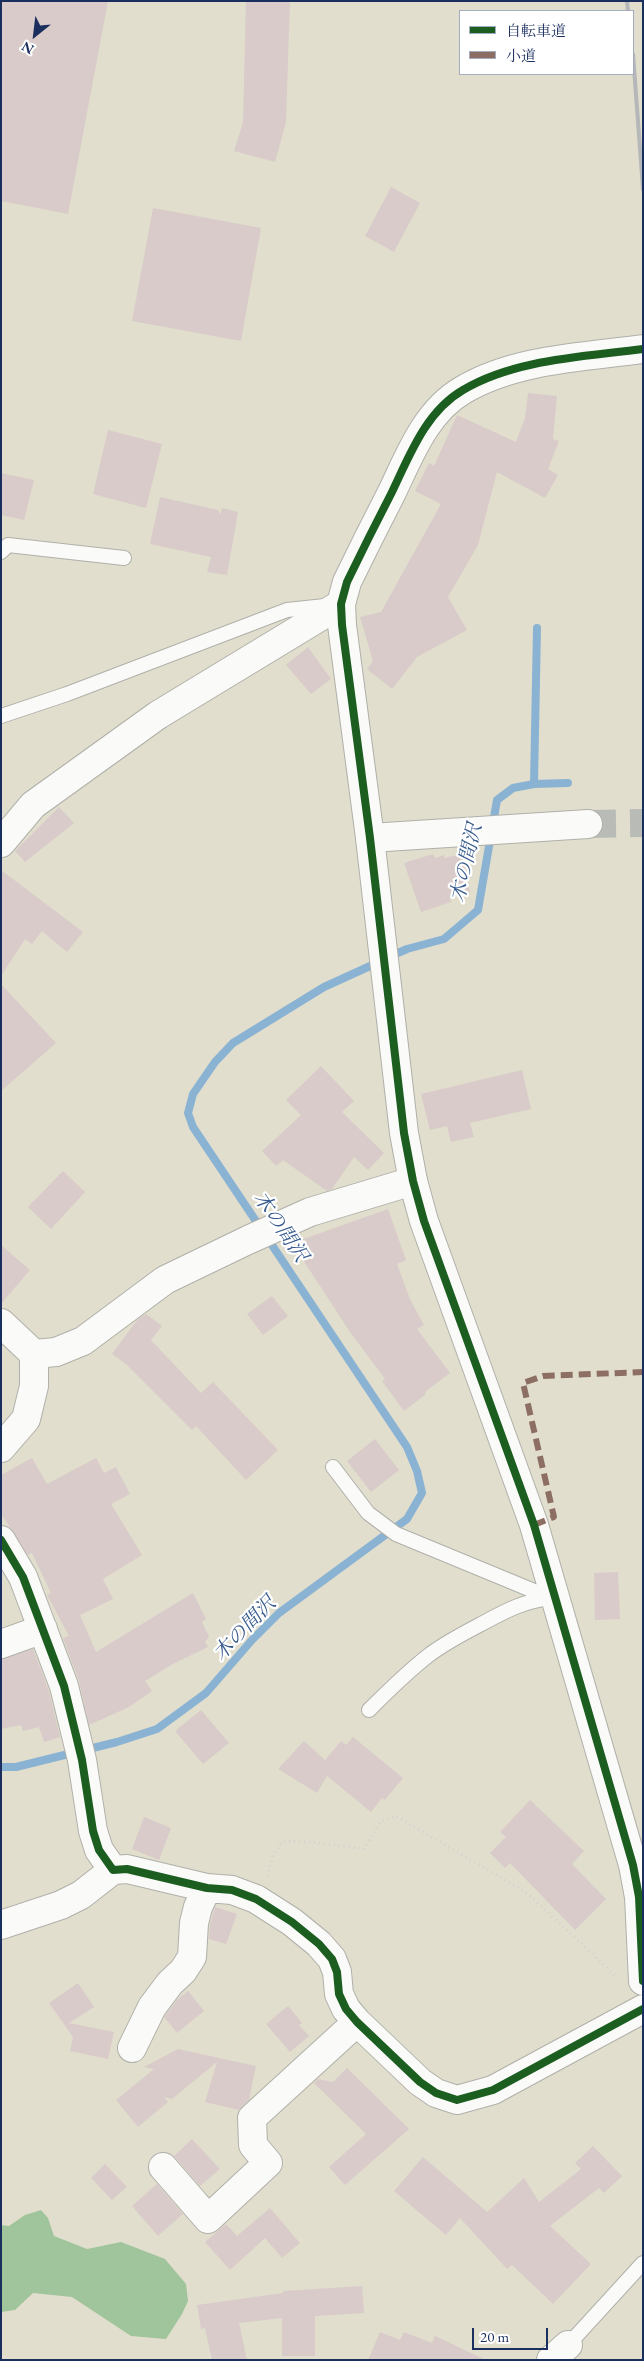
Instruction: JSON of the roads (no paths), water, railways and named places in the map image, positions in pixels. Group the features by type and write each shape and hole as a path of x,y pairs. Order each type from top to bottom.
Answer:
{"street":[{"path":"632,1981 639,1897 633,1865 534,1525 428,1230 413,1181 404,1133 341,604 347,582 412,449 432,416 448,400 479,382 528,366 643,349"},
{"path":"1,842 33,805 158,715 341,604"},
{"path":"370,838 588,824"},
{"path":"34,1354 56,1352 83,1341 165,1280 248,1240 310,1212 413,1181"},
{"path":"1,1323 34,1354 34,1386 26,1419 1,1448"},
{"path":"1,1540 23,1577 64,1686 82,1760 93,1831 99,1850 114,1870"},
{"path":"1,1644 43,1629"},
{"path":"1,1925 61,1905 81,1895 114,1870 127,1870 207,1888 232,1890 256,1899 292,1922 319,1944 332,1959 337,1972 339,1994 346,2009 358,2022 420,2082 436,2094 457,2100 493,2090 643,2009"},
{"path":"132,2048 152,2006 170,1983 183,1971 192,1957 194,1923 198,1906 207,1888"},
{"path":"163,2167 208,2219 268,2163 254,2146 252,2118 358,2022"}],"lane":[{"path":"1,552 8,545 124,558"},
{"path":"1,716 67,694 287,610 341,604"},
{"path":"333,1467 368,1513 396,1534 556,1598"},
{"path":"369,1710 416,1666 458,1637 515,1606 536,1600 556,1598"},
{"path":"560,2352 643,2263"}],"waterway":[{"name":"木の間沢","path":"389,957 407,949 444,939 478,910 497,800 513,788 534,784 537,628"},
{"path":"534,784 568,783"},
{"name":"木の間沢","path":"1,1767 16,1767 117,1742 157,1729 206,1693 252,1640 279,1613 407,1519 422,1493 417,1471 407,1447 193,1127 188,1113 193,1094 215,1062 233,1043 324,987 379,962"}],"tunnel":[{"path":"588,824 643,823"}],"railway":[{"path":"627,1 628,10"},
{"path":"634,68 643,189"}]}
